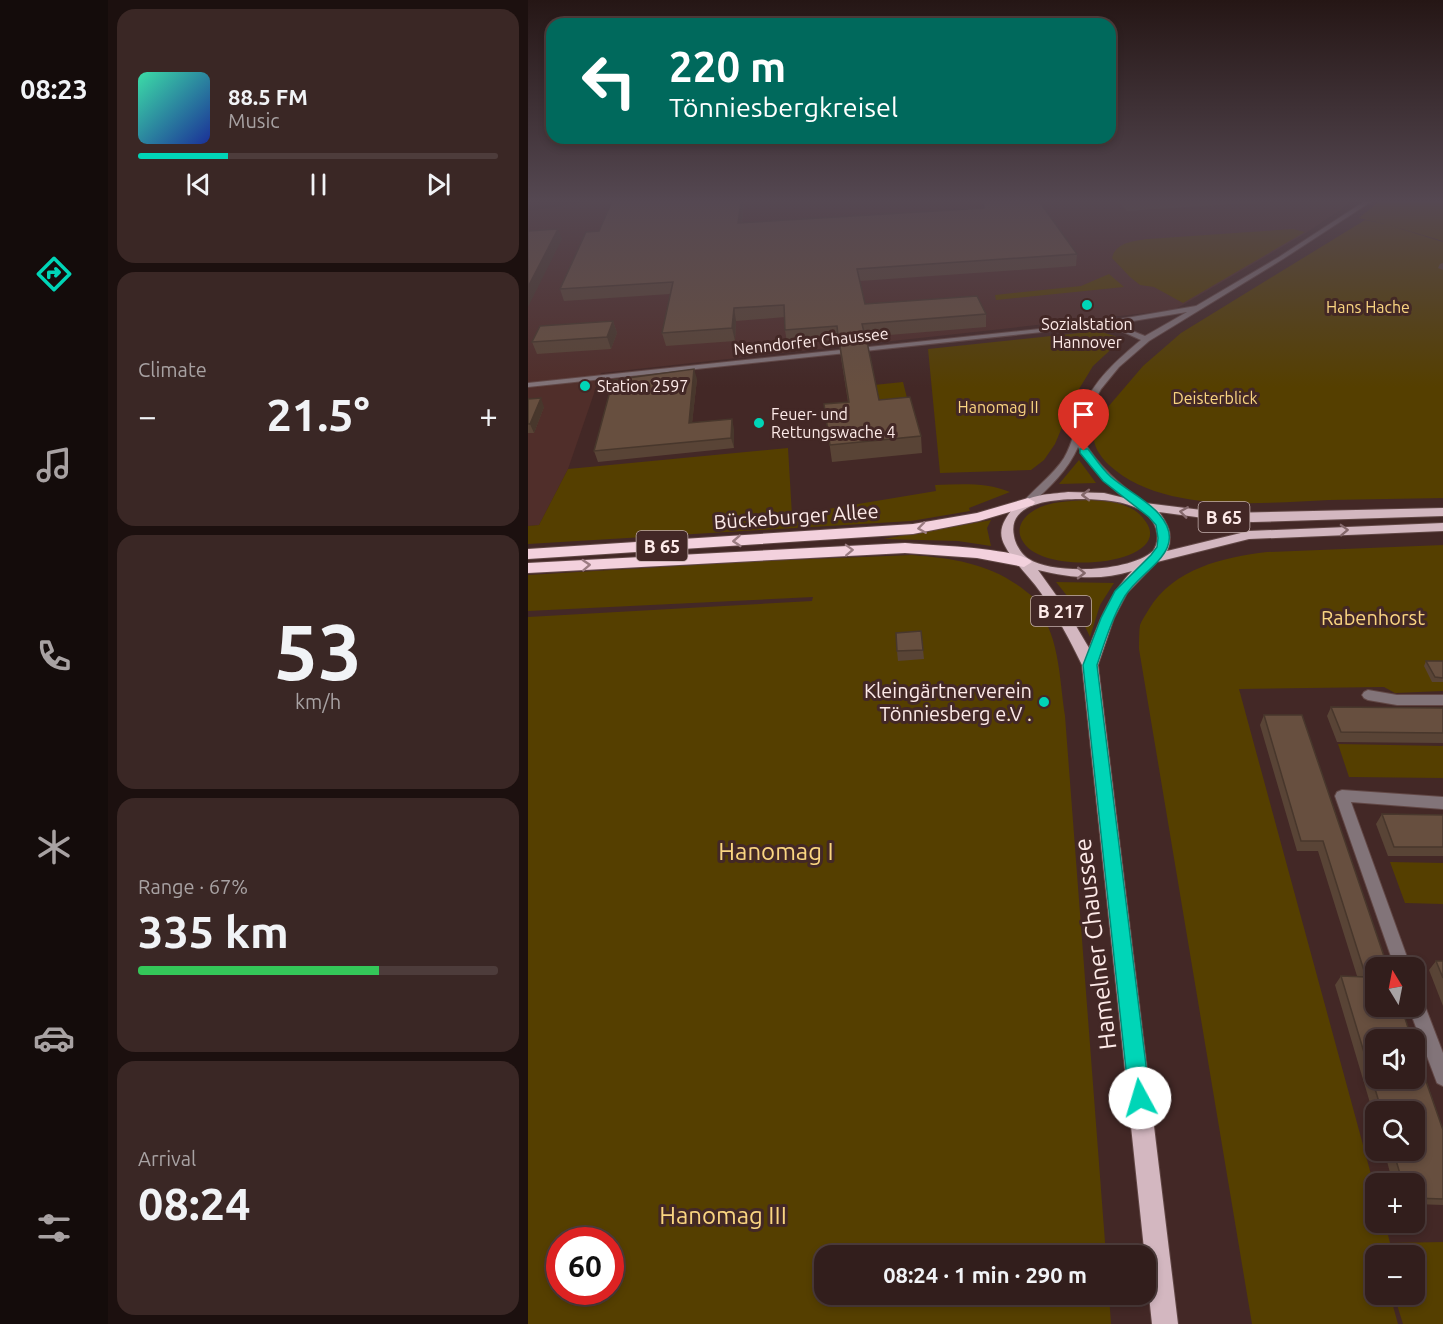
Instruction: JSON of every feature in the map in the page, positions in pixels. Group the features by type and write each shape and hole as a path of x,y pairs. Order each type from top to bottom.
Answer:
{"highway":[{"name":"Bückeburger Allee","path":"528,554 913,529 979,517 1028,502"},
{"name":"Bückeburger Allee","path":"528,568 905,548 977,553 1024,562"}],"main road":[{"name":"B 65","path":"1028,502 1057,497 1098,495 1115,497 1143,506 1226,517 1253,518 1443,512"},
{"name":"Hamelner Chaussee","path":"1028,502 1015,514 1007,528 1011,546 1050,593 1070,624 1090,665 1165,1324"},
{"path":"1143,506 1153,514 1163,530 1163,547 1153,559"},
{"name":"B 65","path":"1024,562 1075,573 1118,570 1217,541 1249,535 1443,527"},
{"name":"Hamelner Chaussee","path":"1090,665 1107,618 1121,591 1153,559"}],"street":[{"path":"1028,502 1051,481 1064,464 1072,451 1080,421 1091,397 1131,351 1146,339 1272,263"},
{"name":"Nenndorfer Chaussee","path":"528,385 1097,325 1196,308"},
{"name":"Nenndorfer Chaussee","path":"1097,325 1122,328 1146,339"},
{"path":"1077,437 1092,463 1107,479 1143,506"},
{"path":"1368,695 1397,700 1443,699"},
{"path":"1399,957 1342,796 1443,803"},
{"path":"1421,1017 1443,1077"}],"shaded area":[{"path":"528,263 1255,263 1174,310 601,373 568,469 539,525 528,526"}],"green space":[{"path":"1117,263 1252,263 1183,303 1154,287 1140,285"},
{"path":"1295,263 1443,263 1443,498 1274,503 1214,502 1156,492 1131,481 1109,465 1097,450 1094,439 1096,421 1143,366 1181,333"},
{"path":"1109,274 1124,287 996,300 995,295 1081,286"},
{"name":"Hanomag II","path":"1098,331 1115,336 1119,342 1093,366 1076,394 1055,444 1044,460 1031,470 940,473 928,349"},
{"path":"903,382 911,414 879,407 874,385"},
{"path":"788,448 792,515 936,491 935,485 983,485 1010,492 969,508 970,511 911,521 528,544 528,526 539,525 568,469"},
{"path":"1079,460 1096,483 1059,484"},
{"path":"1088,500 1120,504 1141,515 1146,522 1150,536 1142,548 1125,556 1078,563 1054,560 1034,552 1022,540 1021,524 1030,513 1045,505"},
{"path":"991,520 987,528 991,546 958,541 883,539"},
{"name":"Rabenhorst","path":"1443,545 1443,691 1395,693 1384,687 1239,689 1365,1152 1365,1161 1367,1161 1371,1173 1365,1173 1365,1233 1388,1233 1390,1243 1443,1242 1443,1324 1403,1324 1397,1305 1425,1305 1425,1245 1365,1245 1365,1305 1393,1305 1398,1324 1252,1324 1139,649 1140,625 1159,595 1171,584 1200,567 1233,557 1267,552"},
{"name":"Hanomag I","path":"912,555 962,562 992,571 1007,578 1035,599 1031,601 1048,626 1057,655 1065,716 1105,1245 814,1245 814,1305 1110,1305 1111,1324 528,1324 528,617 812,601 813,597 528,611 528,575 762,561"},
{"path":"1056,582 1114,583 1100,605 1090,637 1076,607"},
{"path":"1338,744 1443,746 1443,778 1349,777"},
{"path":"1390,862 1443,863 1443,904 1405,903"}],"building":[{"path":"528,263 541,263 528,287"},
{"path":"572,263 948,263 857,269 865,304 977,296 986,314 862,324 864,332 838,335 837,326 785,330 784,305 734,308 732,328 662,333 673,282 560,289"},
{"path":"613,321 607,337 532,342 540,326"},
{"path":"866,337 879,400 910,397 921,436 830,445 824,404 849,402 839,340"},
{"path":"694,369 689,423 732,419 731,438 594,451 613,380"},
{"path":"541,398 530,424 528,424 528,399"},
{"path":"921,631 923,650 897,651 896,633"},
{"path":"1426,661 1443,661 1443,678 1435,677"},
{"path":"1331,707 1443,708 1443,733 1341,732"},
{"path":"1264,715 1302,715 1384,957 1365,957 1365,974 1323,841 1301,841"},
{"path":"1382,814 1443,815 1443,847 1394,847"},
{"path":"1436,961 1443,961 1443,978"},
{"path":"1341,976 1365,977 1365,1017 1405,1017 1408,1029 1365,1029 1365,1056"},
{"path":"1425,1078 1443,1130 1443,1199 1425,1198 1425,1173 1400,1173 1396,1161 1425,1161 1425,1101 1379,1101 1375,1089 1425,1089"}],"place":[{"name":"Sozialstation Hannover","path":"1087,305"},
{"name":"Station 2597","path":"585,386"},
{"name":"Feuer- und Rettungswache 4","path":"759,423"},
{"name":"Kleingärtnerverein Tönniesberg e.V .","path":"1044,702"}],"route":[{"path":"1084,451 1107,479 1153,514 1161,525 1164,538 1163,547 1155,558 1150,560 1121,591 1107,618 1090,665 1140,1098"}],"park label":[{"name":"Hans Hache","path":"1368,307"},
{"name":"Deisterblick","path":"1215,398"},
{"name":"Hanomag III","path":"723,1215"}]}
